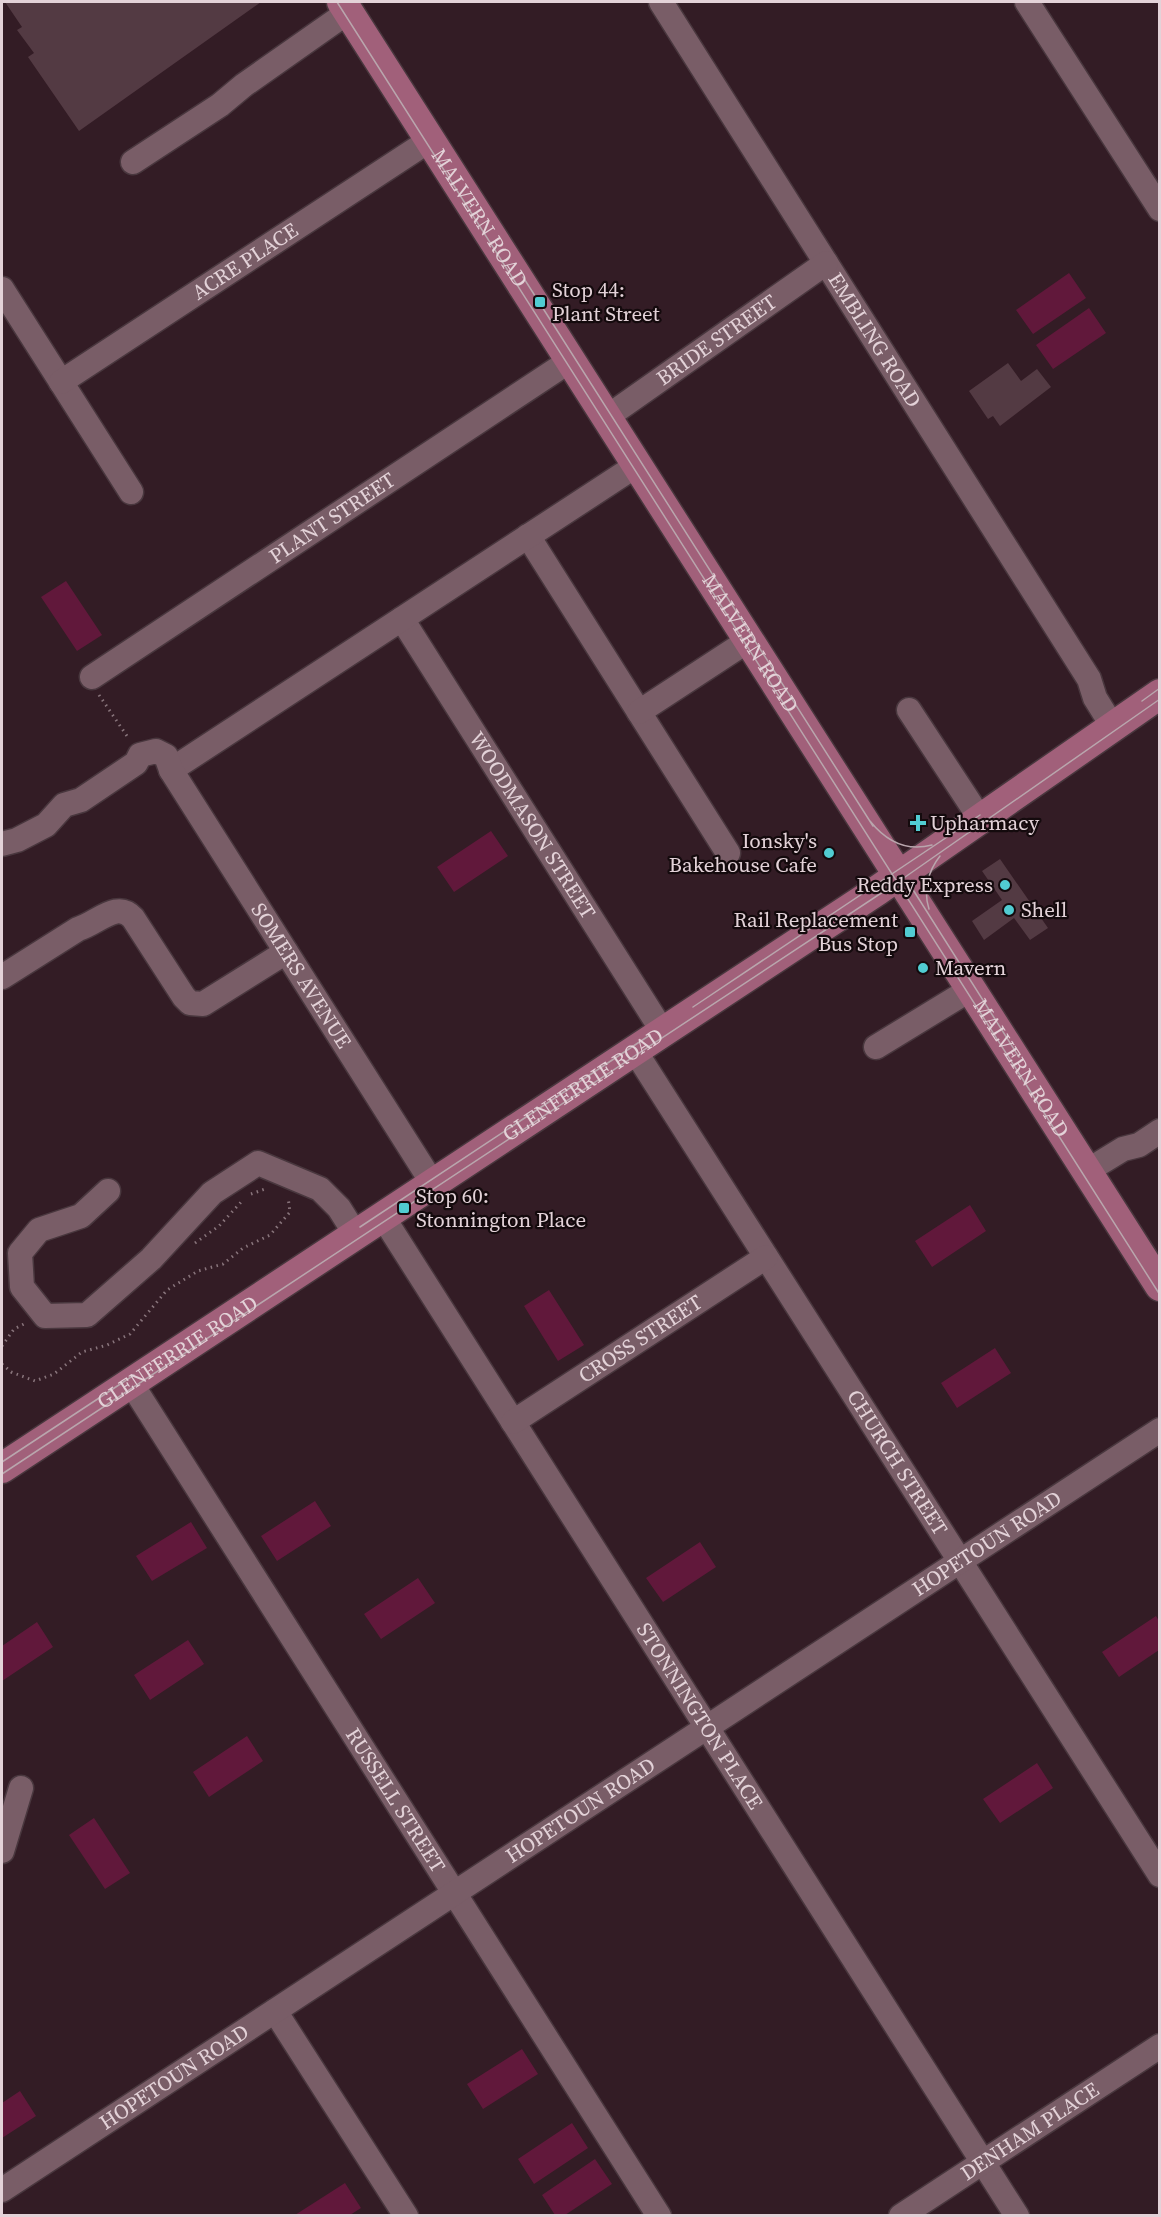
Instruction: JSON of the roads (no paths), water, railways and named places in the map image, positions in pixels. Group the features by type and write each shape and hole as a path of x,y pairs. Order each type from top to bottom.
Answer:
{"main road":[{"name":"MALVERN ROAD","path":"345,7 1160,1286"},
{"name":"GLENFERRIE ROAD","path":"2,1468 899,876 1160,694"}],"street":[{"name":"EMBLING ROAD","path":"661,2 1089,678 1115,701 1120,722"},
{"path":"1028,2 1160,209"},
{"path":"133,162 220,105 345,7"},
{"name":"ACRE PLACE","path":"62,382 430,140"},
{"name":"BRIDE STREET","path":"607,417 826,263"},
{"path":"2,289 131,492"},
{"name":"PLANT STREET","path":"93,682 571,360"},
{"path":"171,770 637,465"},
{"path":"528,536 728,853"},
{"name":"WOODMASON STREET","path":"402,619 663,1032"},
{"path":"639,712 749,640"},
{"path":"909,710 981,820"},
{"name":"SOMERS AVENUE","path":"2,844 17,840 46,825 64,805 81,800 134,753 140,755 156,751 166,756 171,770 433,1184"},
{"path":"2,977 78,929 91,925 111,912 121,910 133,918 190,1003 203,1004 286,952"},
{"path":"876,1047 971,989"},
{"name":"CHURCH STREET","path":"635,1051 1160,1875"},
{"path":"1091,1179 1123,1149 1139,1145 1160,1131"},
{"path":"108,1191 81,1216 39,1230 20,1253 22,1287 45,1316 87,1315 151,1259 212,1193 258,1163 320,1189 339,1208 356,1235"},
{"name":"STONNINGTON PLACE","path":"383,1217 1017,2216"},
{"name":"CROSS STREET","path":"513,1422 766,1257"},
{"name":"RUSSELL STREET","path":"131,1383 659,2216"},
{"name":"HOPETOUN ROAD","path":"2,2190 1160,1430"},
{"path":"2,1851 21,1788"},
{"path":"275,2011 406,2216"},
{"name":"DENHAM PLACE","path":"901,2216 1160,2046"}],"tram line":[{"path":"337,2 1160,1295"},
{"path":"523,277 873,826"},
{"path":"1142,701 1160,688"},
{"path":"2,1474 898,882 1160,699"},
{"path":"693,1007 980,815"},
{"path":"870,821 883,834 897,843 914,847 932,845"},
{"path":"929,909 926,895 928,881 932,868 940,856"},
{"path":"910,885 1019,1057"},
{"path":"360,1227 650,1035"},
{"path":"2,1462 134,1375"}],"place":[{"name":"Stop 44: Plant Street","path":"540,302"},
{"name":"Upharmacy","path":"918,823"},
{"name":"Ionsky's Bakehouse Cafe","path":"829,853"},
{"name":"Reddy Express","path":"1005,885"},
{"name":"Shell","path":"1009,910"},
{"name":"Rail Replacement Bus Stop","path":"910,932"},
{"name":"Mavern","path":"923,968"},
{"name":"Stop 60: Stonnington Place","path":"404,1208"}]}
